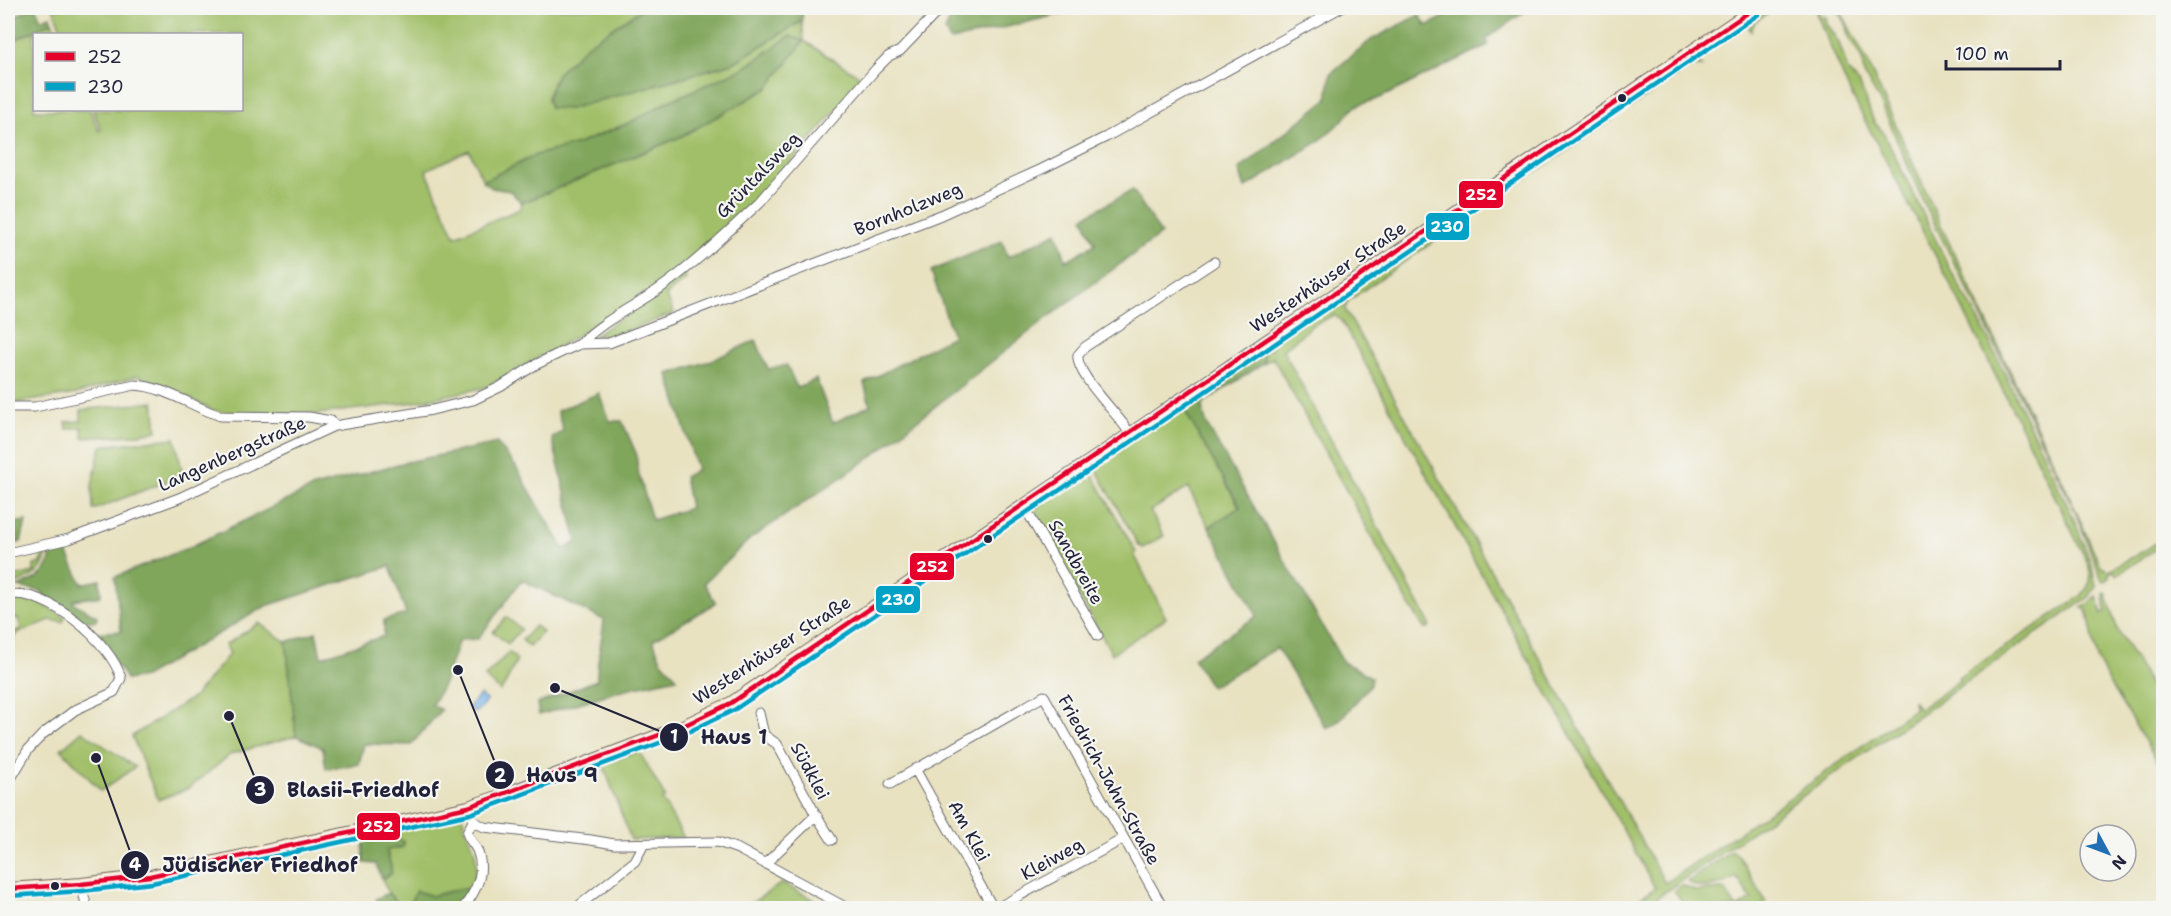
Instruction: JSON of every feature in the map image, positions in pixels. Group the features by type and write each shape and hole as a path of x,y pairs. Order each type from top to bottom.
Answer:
{"main road":[{"name":"Westerhäuser Straße","path":"8,889 150,876 468,807 683,726 731,703 1755,8"}],"street":[{"name":"Grüntalsweg","path":"580,344 591,333 687,268 739,222 768,193 876,69 889,56 900,51 941,8"},
{"name":"Bornholzweg","path":"473,400 500,387 535,365 580,344 609,343 951,210 1042,169 1106,137 1340,8"},
{"path":"1130,434 1123,422 1105,405 1078,364 1078,355 1085,347 1214,262"},
{"path":"8,407 34,407 142,385 221,416 309,417 331,421 334,426"},
{"name":"Langenbergstraße","path":"8,553 69,539 179,498 334,426 432,410 473,400"},
{"name":"Sandbreite","path":"1024,506 1098,636"},
{"path":"8,595 15,594 37,599 59,609 78,623 113,660 121,678 114,692 75,710 43,734 28,750 8,783"},
{"name":"Friedrich-Jahn-Straße","path":"890,784 1044,696 1163,909"},
{"name":"Südklei","path":"759,713 764,735 777,744 832,840"},
{"name":"Am Klei","path":"915,769 995,909"},
{"path":"468,807 473,821 484,827 614,844 718,842 738,849 847,909"},
{"name":"Südklei","path":"765,864 816,815"},
{"path":"463,909 472,897 480,877 480,864 476,850 467,833 473,821"},
{"name":"Kleiweg","path":"995,909 1123,839"},
{"path":"576,909 635,861 644,844"},
{"path":"81,884 87,909"}],"green space":[{"path":"36,8 41,20 50,16 52,22 8,43 8,19"},
{"path":"53,8 643,8 587,45 558,73 547,98 569,109 733,63 802,21 804,41 864,79 759,198 682,268 591,328 487,387 415,402 318,414 214,411 161,384 137,376 76,394 8,404 8,43 52,22 58,33 33,33 33,111 90,111 99,131 101,129 93,111 243,111 243,33 63,33","holes":["790,36 767,89 680,137 522,203 520,209 455,236 426,170 469,150 483,181 536,155 578,144 631,122 665,103 744,68"]},
{"path":"643,8 803,8 802,21 733,63 569,109 550,108 547,98 557,74 587,45"},
{"path":"967,8 1085,8 950,41 945,31 950,20"},
{"path":"1461,8 1530,8 1487,38 1488,45 1380,98 1356,106 1318,142 1245,188 1239,170 1327,99 1331,73 1371,40 1419,15 1427,26"},
{"path":"1762,8 1776,8 1755,21 1751,31 1744,20"},
{"path":"1814,8 1817,8 1821,17 1825,16 1826,23 1839,43 1848,71 1860,85 1874,122 1883,132 1952,273 1981,324 2072,515 2092,566 2096,586 2089,597 1642,908 1626,908 1655,888 1341,320 1334,315 1313,325 1283,350 1429,623 1429,628 1424,628 1410,606 1273,358 1264,363 1264,350 1182,406 1240,508 1209,527 1188,488 1150,511 1164,536 1143,548 1138,545 1095,464 1265,346 1269,350 1272,349 1271,343 1487,195 1492,201 1348,301 1345,309 1665,883 1914,709 1913,700 1919,709 1960,680 1958,678 2081,596 2090,581 2088,564 1956,295 1849,90"},
{"path":"1836,8 1839,8 1868,63 1942,228 2062,480 2101,567 2109,570 2163,538 2163,544 2117,575 2113,571 2109,573 2110,578 2105,581 2102,581 2075,511 1922,199 1883,107 1864,74 1862,59 1848,36 1845,23"},
{"path":"790,36 804,41 767,89 680,137 522,203 510,191 492,188 483,181 536,155 578,144 631,122 665,103 744,68"},
{"path":"1694,57 1702,67 1693,65 1498,197 1494,191 1611,113 1613,116 1617,113 1615,110"},
{"path":"1133,190 1161,234 1043,321 870,458 750,539 704,583 716,603 653,640 661,660 677,678 626,689 539,715 537,704 597,680 604,620 522,580 478,639 459,640 444,683 432,705 441,710 411,745 364,744 359,764 326,769 323,748 296,736 286,642 316,632 321,657 384,636 384,620 406,614 390,566 266,606 144,677 127,680 94,633 121,631 115,577 190,547 314,487 398,464 497,443 516,467 564,549 577,542 552,438 563,431 557,411 599,393 610,421 622,421 636,453 638,471 652,520 690,508 684,477 697,470 668,374 710,361 756,340 768,369 787,365 797,388 816,379 833,423 870,405 864,383 953,336 931,271 1002,241 1008,257 1057,232 1066,261 1095,244 1083,217"},
{"path":"684,274 686,279 666,295 674,313 607,339 594,336"},
{"path":"1264,349 1264,363 1206,401 1202,408 1207,425 1343,662 1371,678 1370,685 1350,710 1326,728 1277,648 1211,687 1193,658 1257,616 1209,527 1240,507 1182,406"},
{"path":"154,402 157,431 83,438 82,427 67,429 66,422 81,421 81,410"},
{"path":"175,438 183,475 93,510 92,486 101,446"},
{"path":"1089,468 1136,552 1134,554 1166,618 1112,654 1032,511 1051,498 1050,494"},
{"path":"26,521 21,542 8,545 8,524"},
{"path":"66,550 82,584 100,580 101,596 73,600 75,604 97,616 96,621 81,621 42,598 44,593 18,587 45,571 51,552"},
{"path":"43,553 47,553 39,570 14,585 13,577 34,572 34,565 41,563"},
{"path":"2106,593 2117,629 2150,685 2163,713 2163,770 2110,685 2097,658 2088,614 2086,609 2082,608 2097,597 2102,614 2106,613 2104,594"},
{"path":"20,598 39,602 65,617 63,622 50,620 16,634 8,651 9,633 21,629 18,618 13,619 9,606 12,603 10,599"},
{"path":"506,617 521,629 508,644 493,632"},
{"path":"259,623 286,642 296,736 231,754 189,788 158,800 132,736 194,697 230,653 225,645"},
{"path":"535,626 543,632 529,647 522,640"},
{"path":"509,652 517,660 500,691 485,677"},
{"path":"82,731 135,767 101,791 61,749"},
{"path":"639,751 665,797 662,799 684,838 631,840 603,764"},
{"path":"460,816 465,820 464,825 476,858 476,874 471,892 463,888 432,896 416,891 409,907 399,904 389,893 382,879 391,874 387,850 403,847 404,842 393,836 391,830"},
{"path":"391,830 393,836 404,842 403,847 387,850 391,874 382,879 376,864 364,863 363,837 370,835 373,838 373,834"},
{"path":"1732,851 1739,856 1766,902 1757,908 1737,908 1752,899 1736,877 1719,885 1705,887 1693,885 1688,881"},
{"path":"782,883 813,899 798,908 744,908"},
{"path":"1682,885 1695,891 1724,889 1737,908 1687,908 1674,891"},
{"path":"463,888 471,892 458,908 380,908 376,899 388,893 401,906 408,907 416,891 432,896"}],"water":[{"path":"480,695 487,701 475,713 469,707"}],"transit line":[{"name":"252","path":"8,889 150,876 468,807 683,726 731,703 1755,8"},
{"name":"230","path":"9,896 152,883 470,814 686,733 734,710 1759,14"}],"place":[{"name":"Haus 9","path":"458,670"},
{"name":"Haus 1","path":"555,688"},
{"name":"Blasii-Friedhof","path":"229,716"},
{"name":"Jüdischer Friedhof","path":"96,758"}]}
